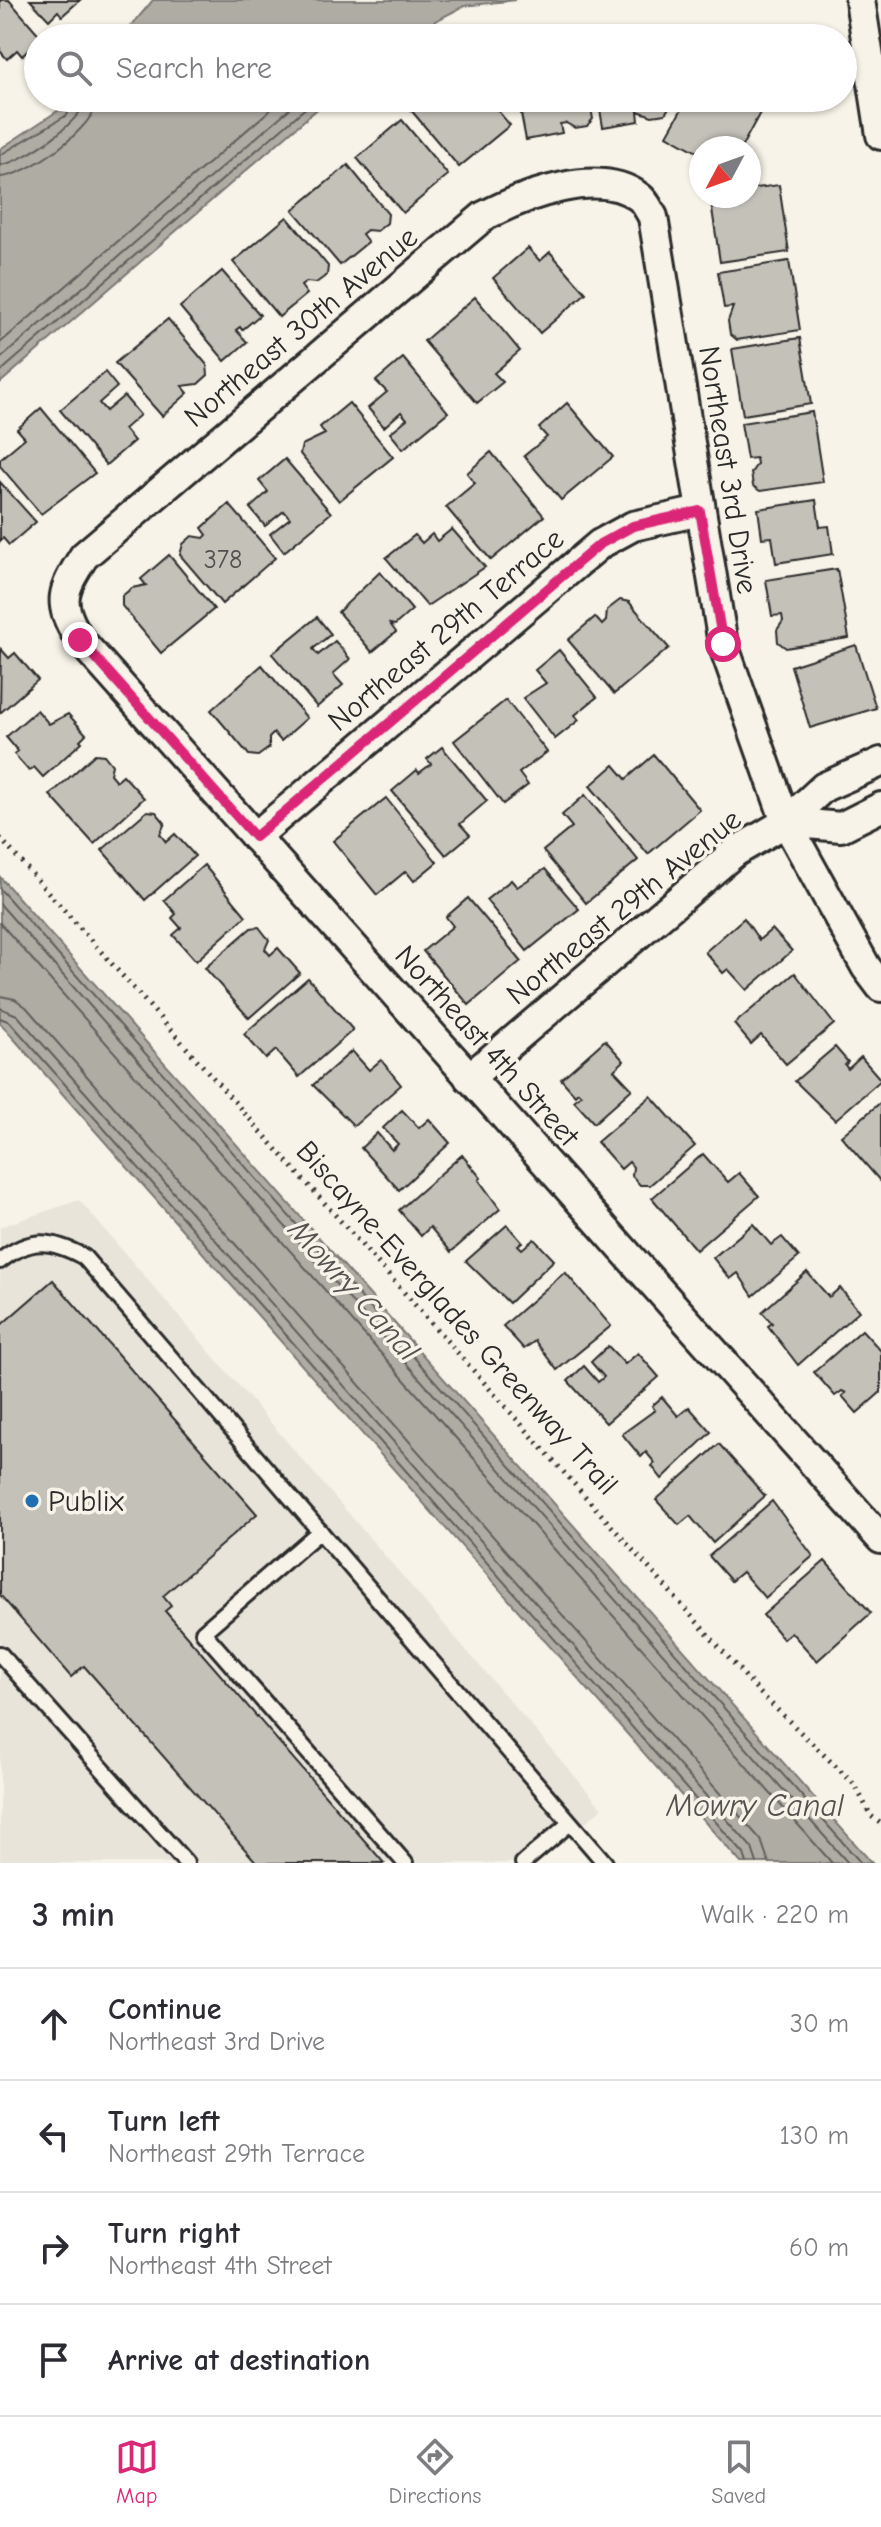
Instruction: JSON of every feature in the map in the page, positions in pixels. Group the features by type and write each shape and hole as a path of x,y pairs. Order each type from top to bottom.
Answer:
{"street":[{"path":"860,0 881,135"},
{"name":"Northeast 30th Avenue","path":"64,589 84,556 484,216 515,200 594,182 618,186"},
{"name":"Northeast 3rd Drive","path":"618,186 640,198 653,217 723,644 786,822 866,967 881,987"},
{"name":"Northeast 29th Terrace","path":"255,837 600,544 633,526 700,511"},
{"name":"Northeast 4th Street","path":"64,589 65,616 80,640 881,1539"},
{"name":"Northeast 29th Avenue","path":"469,1078 735,852 786,822 824,787 881,762"},
{"name":"Northeast 29th Avenue","path":"786,822 841,827 874,811 847,777"}],"lane":[{"path":"0,1261 36,1241 65,1246 84,1257 605,1863"},
{"path":"320,1531 203,1632 405,1863"},
{"path":"0,1654 186,1863"},
{"path":"523,1863 570,1823"}],"path":[{"name":"Biscayne-Everglades Greenway Trail","path":"0,838 760,1693 855,1785 871,1816 881,1824"}],"shaded area":[{"path":"79,1200 602,1808 539,1863 0,1863 0,1227"}],"water":[{"path":"153,0 516,0 464,6 430,24 133,24"},
{"path":"56,112 314,112 0,383 0,149"},
{"name":"Mowry Canal","path":"0,877 872,1863 741,1863 0,1023"}],"building":[{"path":"0,0 9,0 30,24 24,24 24,54 22,56 17,50 7,59 0,51"},
{"path":"30,0 80,0 62,16 58,11 49,20"},
{"path":"413,112 499,112 510,125 459,167"},
{"path":"521,112 592,112 593,119 587,126 575,128 566,123 560,124 562,133 526,140"},
{"path":"600,112 638,112 639,121 603,127"},
{"path":"641,112 666,112 665,114 652,116"},
{"path":"680,112 760,112 747,136 689,136 689,147 667,135"},
{"path":"402,120 448,175 403,213 357,158"},
{"path":"348,165 388,214 387,223 377,231 367,230 362,234 368,242 340,265 293,210"},
{"path":"779,185 789,252 720,262 712,208 761,208 761,187"},
{"path":"287,217 328,266 327,275 316,283 306,282 301,286 307,294 279,317 233,262"},
{"path":"528,248 540,261 550,252 586,293 540,333 493,278"},
{"path":"789,261 800,330 737,340 730,334 728,321 733,307 724,308 718,272"},
{"path":"222,271 260,315 242,330 240,327 236,330 247,342 225,361 180,307"},
{"path":"475,297 520,351 494,373 503,382 477,403 424,341"},
{"path":"168,319 207,365 208,375 198,384 182,386 188,393 162,416 115,363"},
{"path":"800,338 811,404 743,415 732,349"},
{"path":"403,358 448,412 403,449 390,433 407,419 401,412 384,427 368,408 387,392 376,381"},
{"path":"105,372 117,387 99,403 106,411 124,396 140,415 124,429 134,441 106,465 60,410"},
{"path":"349,403 393,457 339,501 300,454 302,445 325,434 320,427"},
{"path":"567,403 613,457 561,500 524,456 547,437 539,428"},
{"path":"41,408 95,473 41,514 0,466 0,459 25,438 17,429"},
{"path":"812,412 823,482 760,491 753,486 751,473 757,464 756,458 747,459 741,423"},
{"path":"491,452 544,516 491,560 446,507 475,483 467,473"},
{"path":"285,459 331,513 284,552 270,534 290,518 284,511 265,526 250,508 268,492 259,481"},
{"path":"0,482 36,522 9,545 3,538 0,541"},
{"path":"816,500 820,527 829,526 833,554 776,563 772,537 762,538 758,509"},
{"path":"229,504 275,558 222,604 180,555 183,544 192,536 204,538 207,535 202,528"},
{"path":"452,529 485,567 427,606 386,558 415,535 422,543 432,534 437,541"},
{"path":"169,555 214,609 161,653 122,606 122,596 132,588 146,585 141,579"},
{"path":"837,569 849,638 786,648 778,642 777,630 783,621 782,615 772,616 766,580"},
{"path":"380,572 412,610 395,625 390,624 396,632 372,652 338,612"},
{"path":"620,600 629,602 669,648 614,694 568,640 595,617 602,625 606,621 607,610"},
{"path":"317,617 331,634 313,649 318,655 335,641 350,659 333,674 343,685 317,707 272,654"},
{"path":"856,645 876,708 810,728 791,666"},
{"path":"1,649 9,658 15,653 38,680 0,713"},
{"path":"559,650 597,697 575,715 579,720 555,739 523,698 546,683 535,670"},
{"path":"262,665 307,718 281,741 274,733 269,738 269,748 258,756 249,755 211,710"},
{"path":"506,700 547,752 519,773 528,785 503,804 454,741"},
{"path":"37,710 49,724 68,714 86,734 80,740 82,742 43,777 34,767 29,771 14,754 18,751 6,737"},
{"path":"442,747 487,801 460,824 470,835 446,855 392,791 417,770 419,773 431,764 427,759"},
{"path":"95,754 104,755 112,765 110,774 116,781 123,775 144,798 94,844 50,795"},
{"path":"654,755 700,810 648,854 590,786 614,765 626,779"},
{"path":"585,795 638,860 586,903 543,851 572,827 562,815"},
{"path":"386,798 437,862 414,881 406,871 377,895 333,841"},
{"path":"147,811 156,812 165,823 160,834 166,842 175,834 195,856 145,900 102,850"},
{"path":"204,865 246,916 196,961 173,935 181,928 172,918 176,914 164,900"},
{"path":"545,869 579,909 527,951 486,900 511,880 517,887"},
{"path":"468,898 521,961 469,1005 423,951 453,926 446,917"},
{"path":"744,918 759,940 772,929 792,951 747,990 728,969 723,973 705,952"},
{"path":"259,927 269,940 265,949 270,955 278,948 300,973 249,1018 205,968 251,928"},
{"path":"795,973 834,1024 786,1064 761,1035 751,1044 734,1024"},
{"path":"308,978 353,1030 299,1077 276,1050 266,1059 244,1034"},
{"path":"605,1040 624,1061 614,1070 632,1089 594,1123 574,1101 581,1095 578,1092 575,1095 561,1079"},
{"path":"835,1047 848,1062 845,1065 848,1069 861,1057 881,1080 835,1120 795,1081"},
{"path":"352,1051 369,1070 381,1060 401,1085 354,1126 313,1085"},
{"path":"651,1096 695,1146 650,1185 640,1185 632,1176 633,1167 629,1162 621,1169 597,1142"},
{"path":"881,1102 881,1182 841,1136"},
{"path":"402,1110 419,1128 429,1119 450,1143 399,1190 361,1148 377,1133 392,1150 398,1144 383,1128"},
{"path":"703,1154 728,1182 739,1173 759,1196 696,1250 652,1198"},
{"path":"462,1155 500,1209 451,1252 430,1227 421,1236 399,1210"},
{"path":"753,1224 771,1245 782,1237 799,1257 753,1296 738,1273 730,1279 713,1258"},
{"path":"507,1225 522,1242 518,1245 522,1249 534,1239 554,1260 509,1303 466,1261"},
{"path":"565,1272 611,1326 557,1370 535,1341 524,1349 503,1326"},
{"path":"807,1272 829,1297 840,1288 859,1311 798,1365 768,1326 772,1323 762,1312"},
{"path":"53,1280 257,1514 163,1596 171,1606 165,1611 384,1863 257,1863 84,1666 71,1677 0,1595 0,1326"},
{"path":"862,1330 881,1351 881,1392 857,1413 842,1396 846,1393 842,1391 835,1396 814,1372"},
{"path":"608,1346 625,1364 638,1353 659,1377 606,1423 568,1381 584,1366 598,1382 604,1377 591,1362"},
{"path":"662,1397 678,1416 689,1407 711,1432 662,1479 646,1452 641,1457 622,1434 655,1410 652,1406"},
{"path":"719,1444 765,1496 713,1543 690,1516 679,1525 656,1500"},
{"path":"772,1501 813,1556 765,1598 742,1572 731,1581 709,1556"},
{"path":"825,1561 871,1613 817,1661 791,1632 783,1639 763,1615"}],"place":[{"name":"Publix","path":"32,1501"}],"route":[{"path":"80,640 255,837 600,544 633,526 700,511 723,644"}]}
